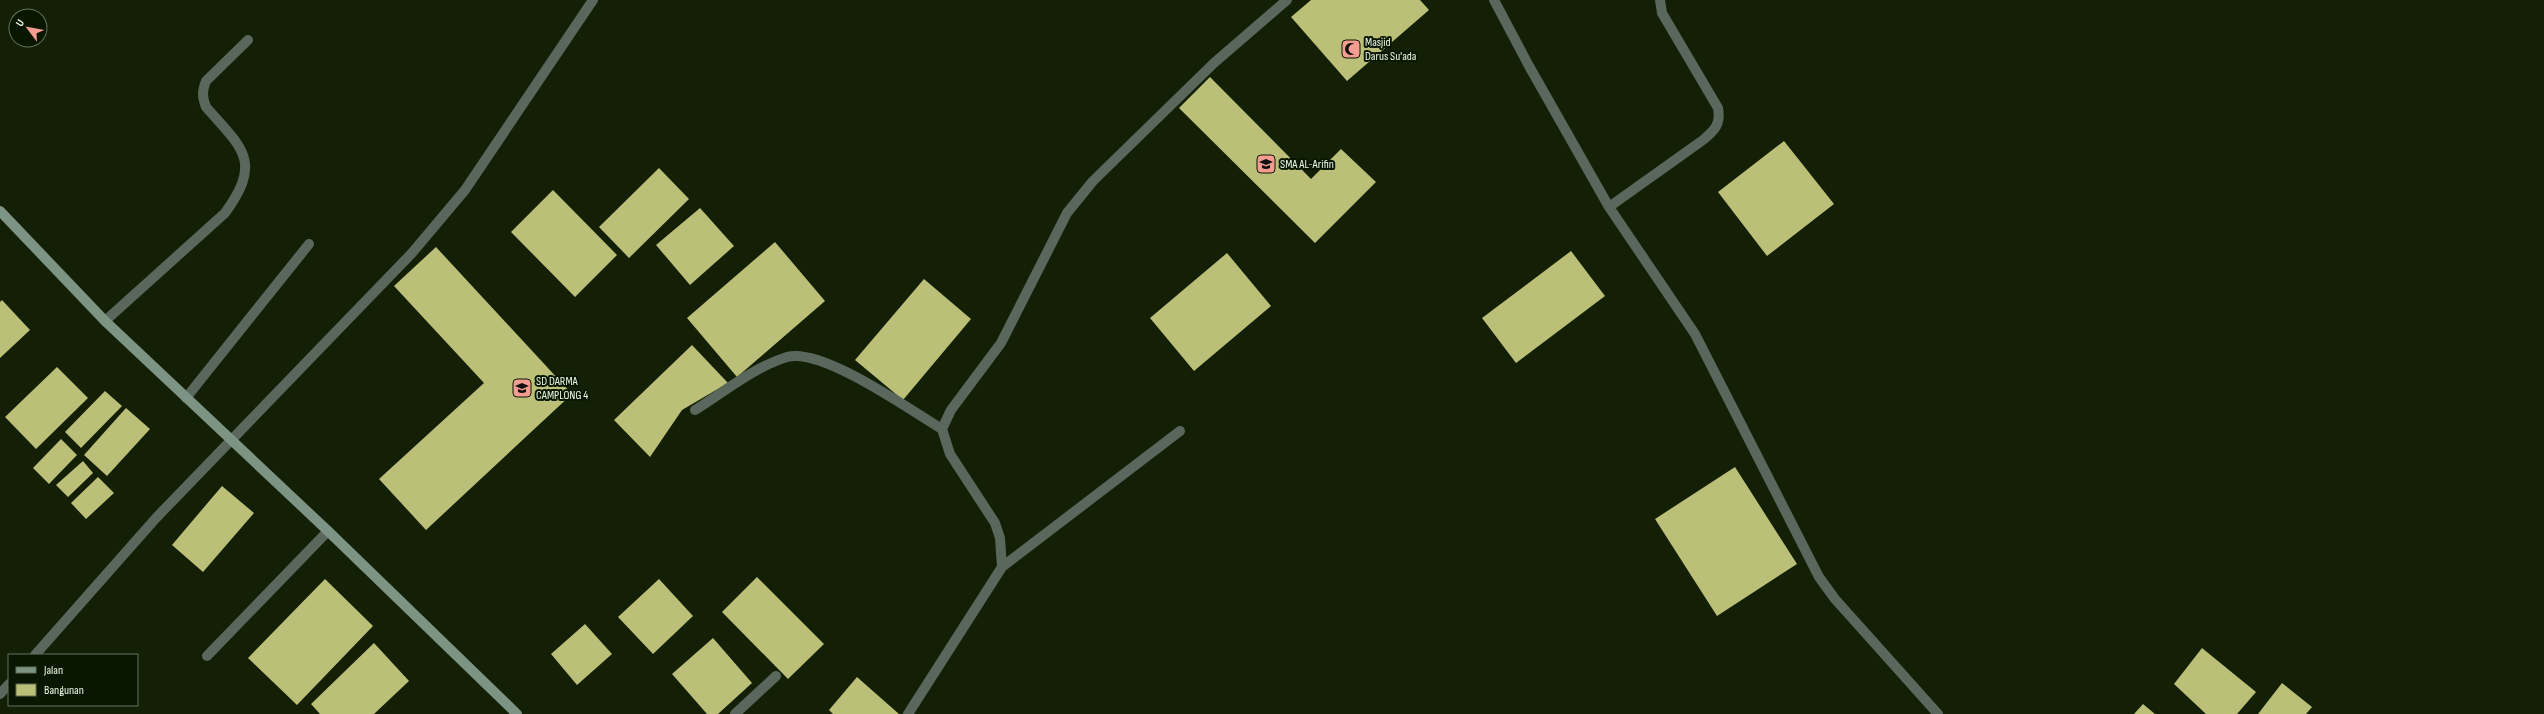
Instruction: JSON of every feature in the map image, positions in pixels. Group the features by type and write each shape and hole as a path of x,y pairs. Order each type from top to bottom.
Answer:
{"street":[{"path":"36,654 156,518 412,253 460,196 593,0"},
{"path":"942,429 951,410 1001,343 1067,213 1093,181 1214,63 1287,0"},
{"path":"1494,0 1528,66 1609,207 1695,334 1819,577 1834,599 1938,714"},
{"path":"1609,207 1704,140 1717,128 1720,118 1718,108 1662,13 1660,0"},
{"path":"105,321 225,213 239,194 246,174 245,160 240,146 206,106 203,99 202,90 206,81 248,40"},
{"path":"0,211 105,321 328,531 517,714"},
{"path":"186,398 309,244"},
{"path":"695,410 768,364 789,356 817,359 856,377 942,429 950,454 995,523 1000,538 1002,567"},
{"path":"908,714 1002,567 1180,431"},
{"path":"207,656 328,531"},
{"path":"735,714 776,676"},
{"path":"0,694 8,685"}],"building":[{"name":"Masjid Darus Su'ada","path":"1311,0 1420,0 1429,10 1347,81 1291,17"},
{"name":"SMA AL-Arifin","path":"1210,77 1311,179 1341,149 1376,182 1315,243 1179,108"},
{"path":"1784,141 1834,204 1767,256 1718,192"},
{"path":"659,168 689,199 629,258 599,227"},
{"path":"553,190 617,255 575,297 511,232"},
{"path":"700,208 734,246 690,285 656,245"},
{"path":"775,242 825,301 737,377 687,318"},
{"name":"SD DARMA CAMPLONG 4","path":"436,247 572,394 426,530 379,479 484,383 394,286"},
{"path":"1571,251 1605,296 1516,363 1482,318"},
{"path":"1227,253 1271,306 1194,371 1150,318"},
{"path":"924,279 971,319 903,400 855,360"},
{"path":"2,300 30,330 0,358 0,302"},
{"path":"692,345 728,383 682,410 650,457 614,420"},
{"path":"57,367 88,398 36,449 5,417"},
{"path":"105,391 122,406 81,448 65,432"},
{"path":"126,408 150,429 107,476 84,455"},
{"path":"61,439 77,455 49,484 33,468"},
{"path":"83,461 93,473 68,497 56,485"},
{"path":"1735,467 1797,564 1717,616 1655,519"},
{"path":"98,477 114,493 86,519 71,503"},
{"path":"222,486 254,513 203,572 172,545"},
{"path":"757,577 824,644 788,679 722,612"},
{"path":"325,579 373,626 297,705 248,658"},
{"path":"659,579 693,616 653,654 618,617"},
{"path":"585,624 612,654 577,685 551,654"},
{"path":"713,638 752,683 718,714 707,714 672,674"},
{"path":"374,643 409,681 374,714 320,714 311,704"},
{"path":"2202,648 2256,692 2237,714 2206,714 2174,684"},
{"path":"857,677 899,714 833,714 829,710"},
{"path":"2282,683 2312,707 2306,714 2258,714"},
{"path":"2143,704 2155,714 2134,714"}],"place":[{"name":"Masjid Darus Su'ada","path":"1351,49"},
{"name":"SMA AL-Arifin","path":"1266,164"},
{"name":"SD DARMA CAMPLONG 4","path":"522,388"}]}
